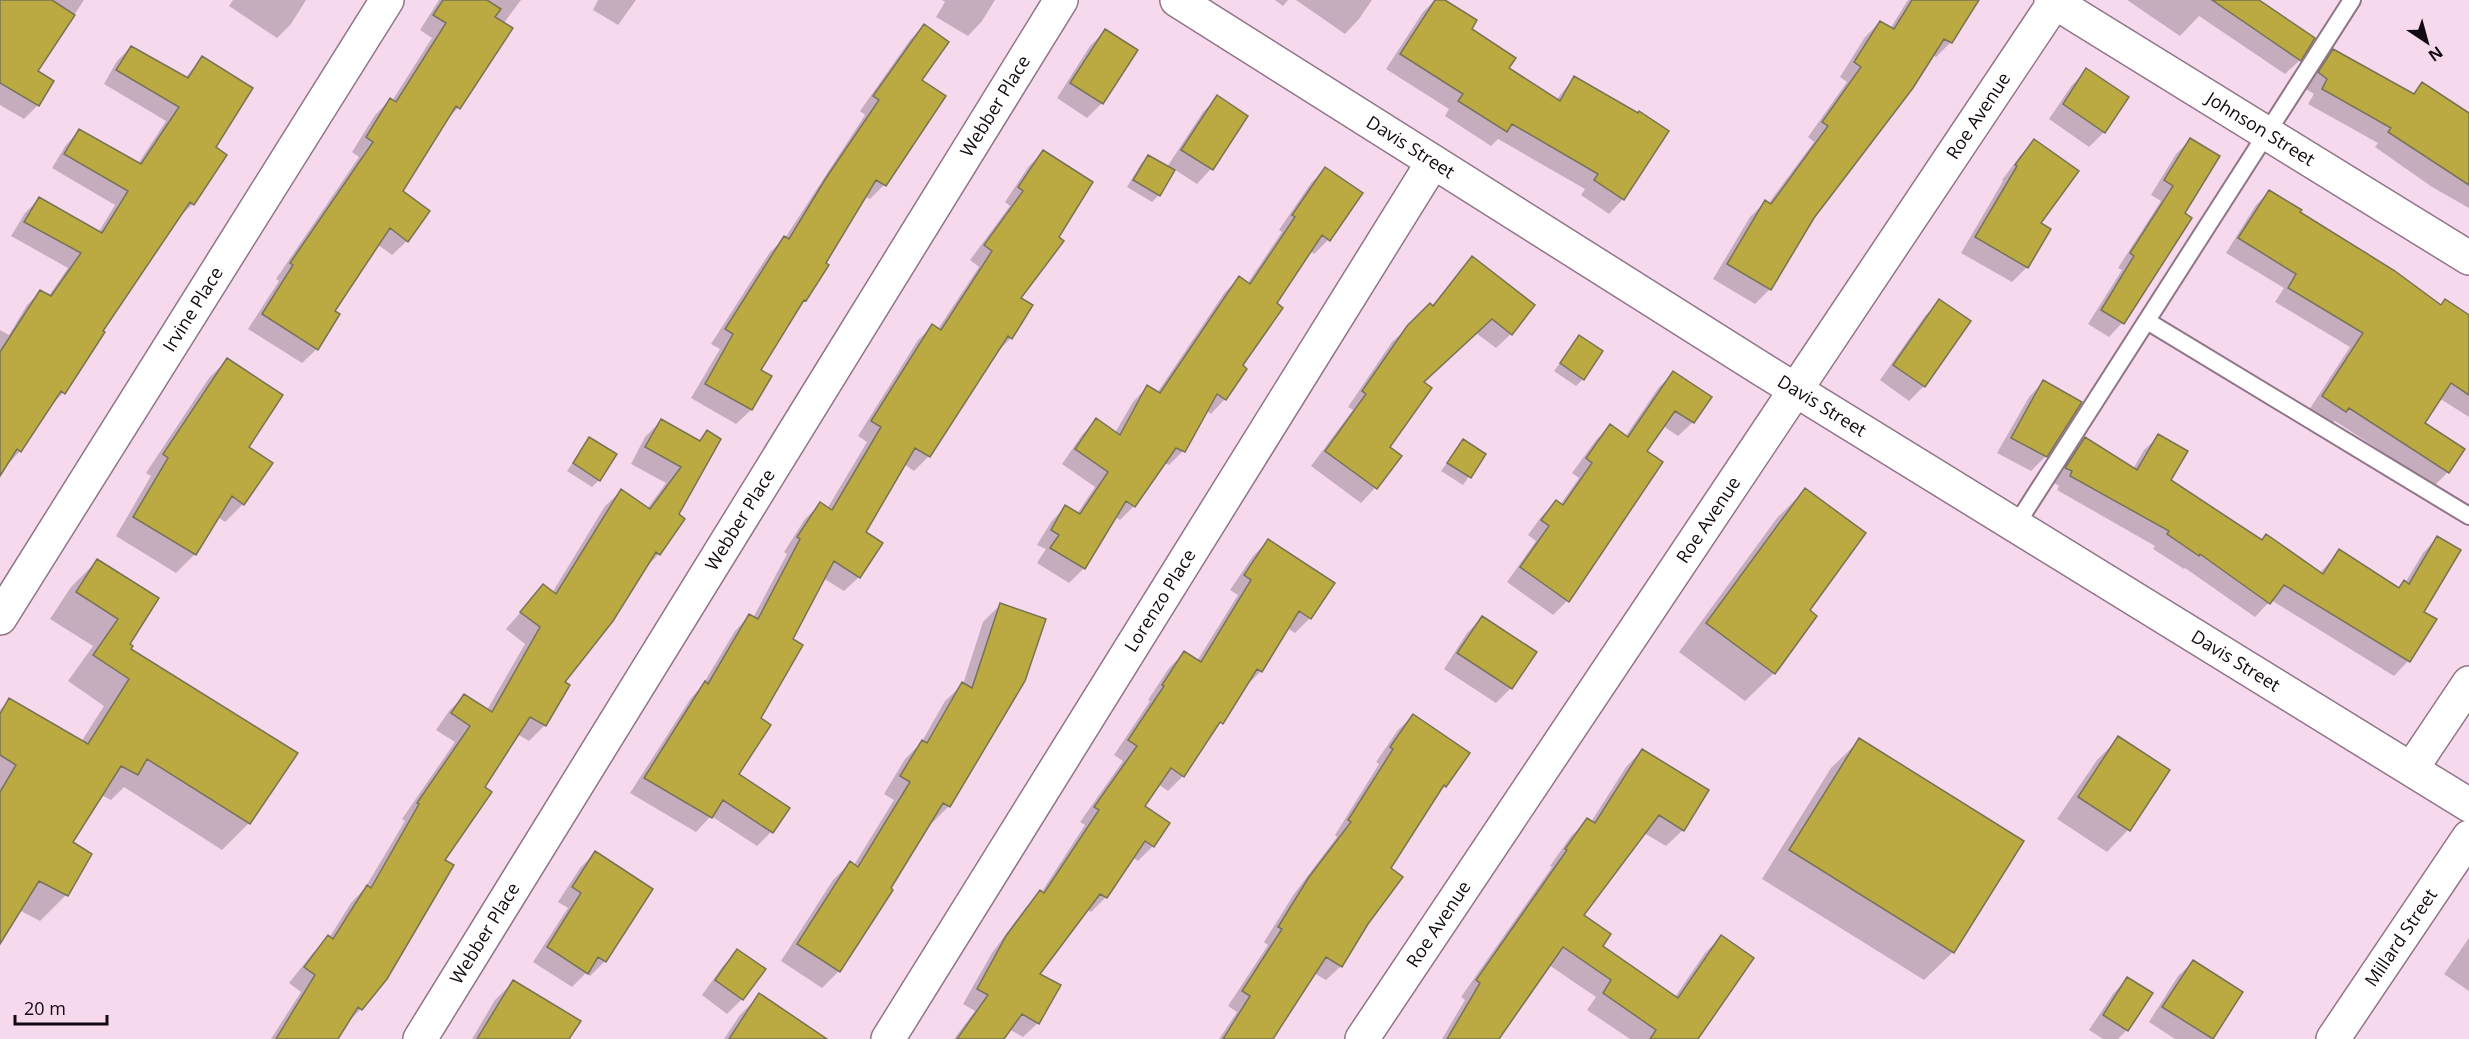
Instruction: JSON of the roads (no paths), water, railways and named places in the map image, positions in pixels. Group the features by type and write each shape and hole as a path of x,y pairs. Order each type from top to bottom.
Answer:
{"street":[{"name":"Irvine Place","path":"0,618 387,0"},
{"name":"Webber Place","path":"420,1039 1061,0"},
{"name":"Davis Street","path":"1178,0 1795,390 2469,805"},
{"name":"Johnson Street","path":"2054,1 2469,258"},
{"name":"Roe Avenue","path":"1362,1039 2054,1"},
{"name":"Lorenzo Place","path":"888,1039 1433,162"},
{"path":"2412,768 2469,683"},
{"name":"Millard Street","path":"2332,1039 2469,837"}],"lane":[{"path":"2016,525 2352,0"},
{"path":"2147,321 2469,516"}]}
